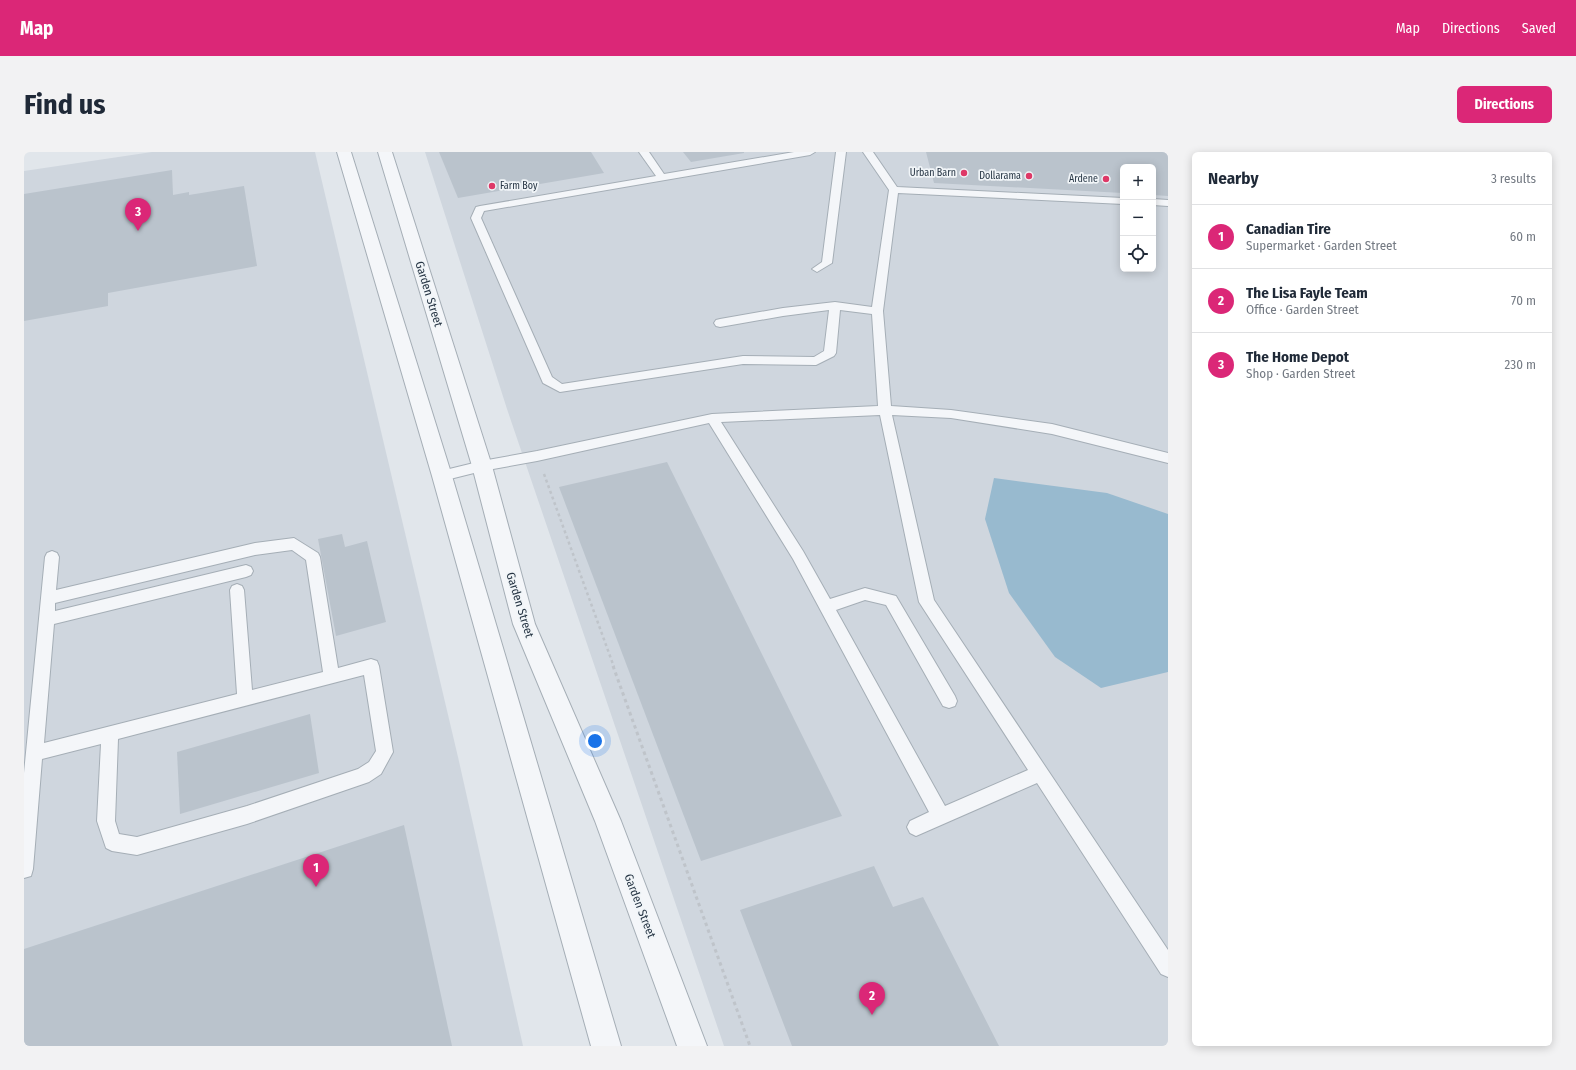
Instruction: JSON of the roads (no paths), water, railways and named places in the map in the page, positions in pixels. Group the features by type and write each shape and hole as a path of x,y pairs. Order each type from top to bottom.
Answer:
{"street":[{"path":"344,152 442,476 606,1046"},
{"name":"Garden Street","path":"385,152 482,466 524,624 608,821 692,1046"}],"lane":[{"path":"644,152 662,178"},
{"path":"810,152 480,209 476,218 546,380 560,388 743,360 816,362 830,353 834,306"},
{"path":"817,269 827,263 841,152"},
{"path":"868,152 894,190 877,311 885,410 927,602 1168,967"},
{"path":"894,190 1120,201"},
{"path":"1156,202 1168,203"},
{"path":"720,323 783,312 834,306 877,311"},
{"path":"442,476 482,466 537,456 712,418 885,410 951,414 1052,429 1168,458"},
{"path":"712,418 798,555 941,816"},
{"path":"49,598 255,549 294,544 313,557 332,676"},
{"path":"24,869 52,557"},
{"path":"47,619 246,571"},
{"path":"238,590 245,699"},
{"path":"826,607 865,594 891,600 949,701"},
{"path":"35,753 371,666 385,752 375,768 363,776 247,815 137,846 112,842 106,821 110,734"},
{"path":"916,827 1040,773"}],"water":[{"path":"994,478 1107,493 1168,514 1168,672 1101,688 1055,657 1009,593 985,519"}],"place":[{"name":"Urban Barn","path":"964,173"},
{"name":"Dollarama","path":"1029,176"},
{"name":"Ardene","path":"1106,179"},
{"name":"Farm Boy","path":"492,186"},
{"name":"The Home Depot","path":"138,231"},
{"name":"Canadian Tire","path":"316,887"},
{"name":"The Lisa Fayle Team","path":"872,1015"}]}
